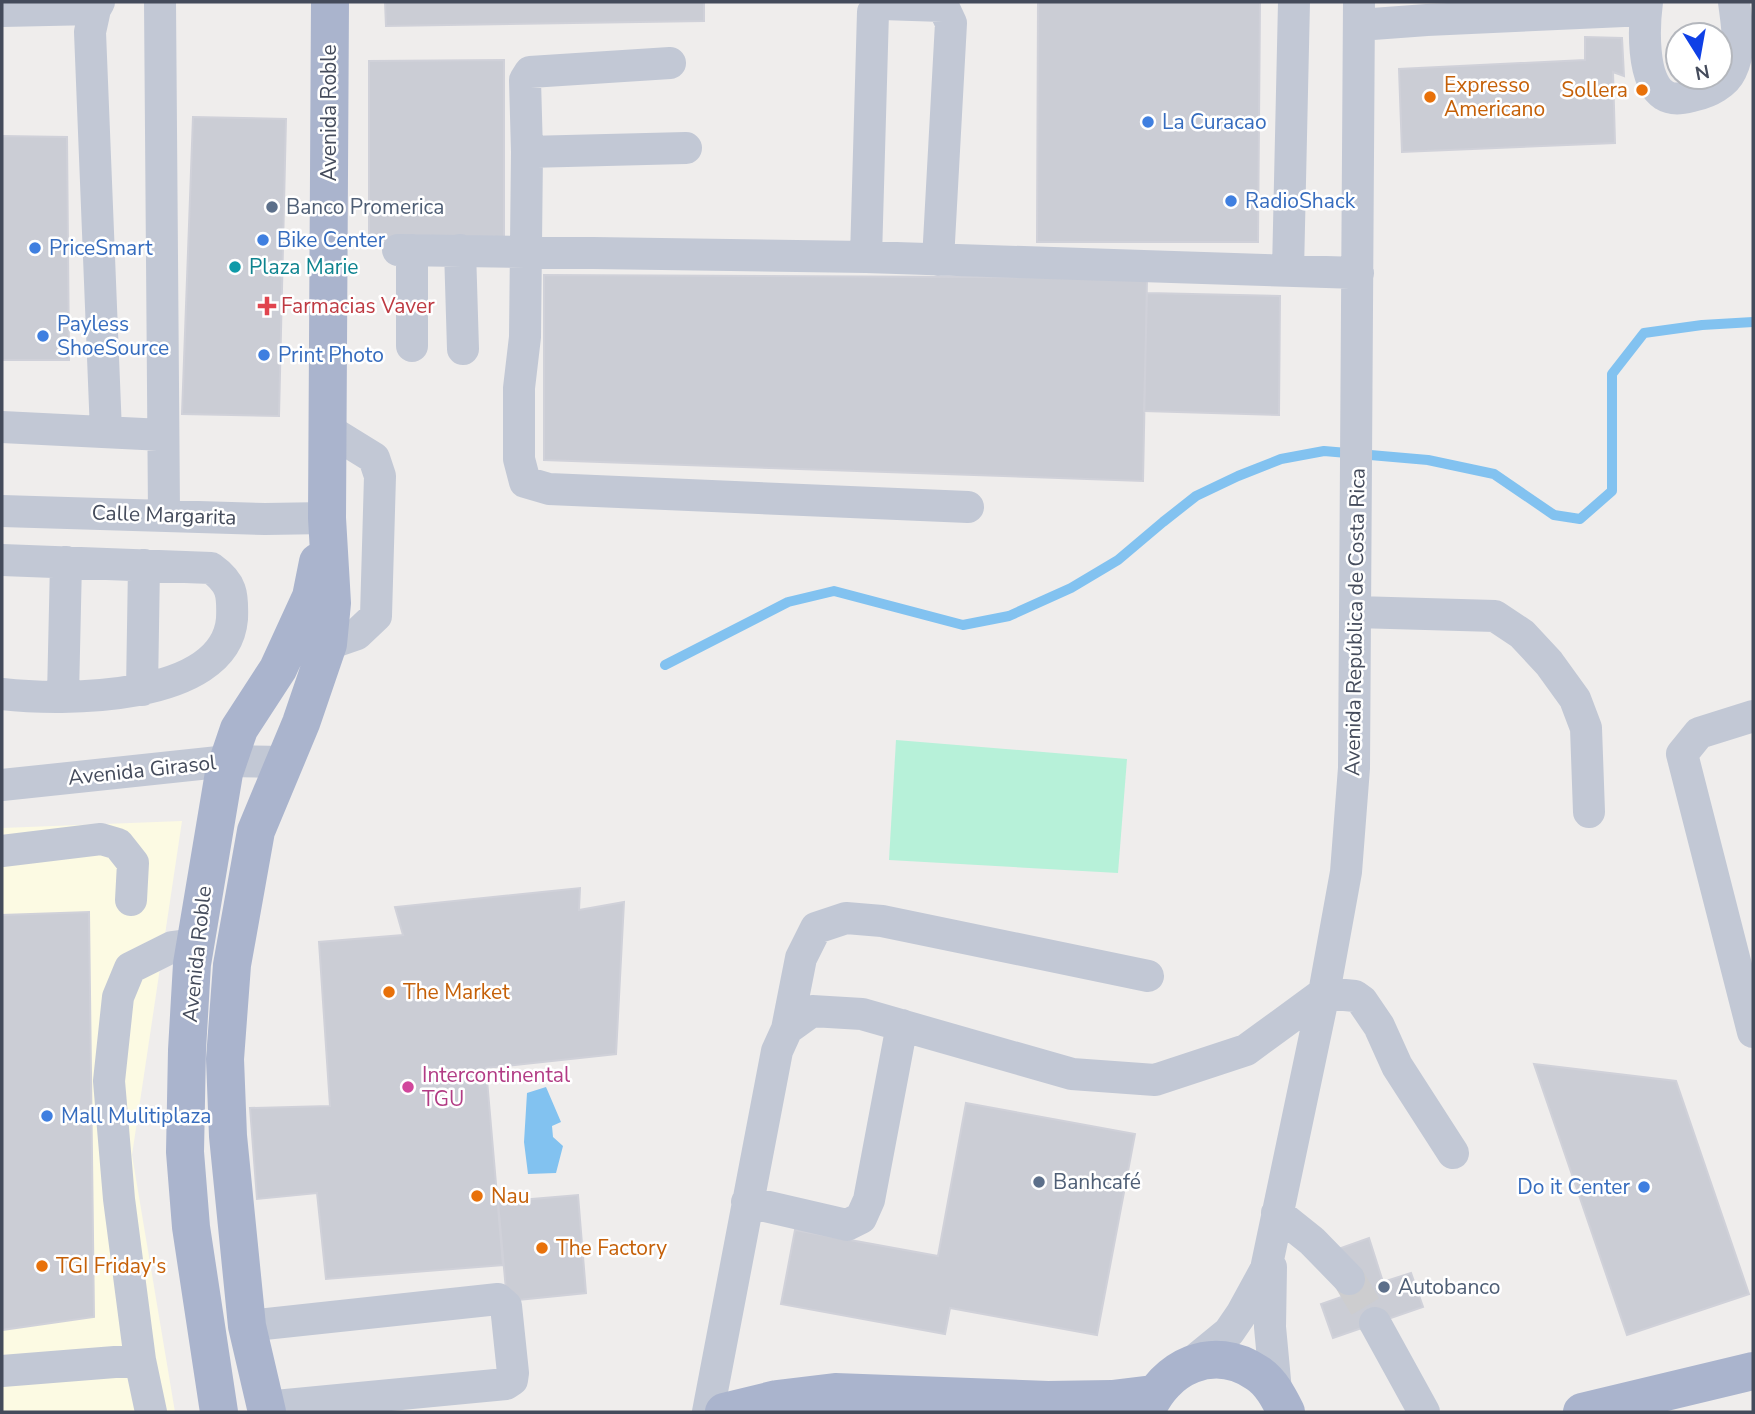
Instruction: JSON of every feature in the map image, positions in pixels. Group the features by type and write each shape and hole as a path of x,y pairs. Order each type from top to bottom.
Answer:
{"main road":[{"name":"Avenida Roble","path":"266,1410 247,1326 228,1136 225,1059 232,965 256,831 301,723 328,644 332,603 327,518 330,2"},
{"name":"Avenida Roble","path":"219,1412 191,1227 186,1153 187,1050 195,944 214,824 228,761 239,729 278,669 311,597 327,518"},
{"path":"724,1412 777,1399 835,1392 1048,1400 1112,1399 1149,1403 1168,1377 1190,1364 1213,1360 1237,1363 1259,1373 1281,1402"},
{"path":"1582,1412 1753,1371"}],"street":[{"path":"160,2 164,514"},
{"path":"1288,271 1294,2"},
{"path":"1359,14 1646,6 1649,74 1664,95 1685,98 1708,92 1730,73 1739,43 1734,2"},
{"path":"866,257 873,12 882,4 931,5 943,6 951,23 938,260"},
{"path":"2,11 97,5 90,33 106,432"},
{"name":"Avenida República de Costa Rica","path":"1190,1364 1229,1332 1266,1269 1324,993 1346,872 1354,768 1359,14"},
{"path":"670,64 530,72 525,80 525,337 519,388 519,459 525,482 549,489 968,507"},
{"path":"527,152 685,148"},
{"path":"412,346 405,250 866,257 1357,273"},
{"path":"460,250 463,349"},
{"path":"2,427 163,435"},
{"path":"327,429 374,458 380,476 376,616 357,634 328,644"},
{"name":"Calle Margarita","path":"2,511 265,519 327,518"},
{"path":"131,514 142,690"},
{"path":"2,560 211,568 223,577 233,597 231,629 215,656 195,672 142,690 40,699 2,694"},
{"path":"63,696 66,562"},
{"path":"1356,612 1495,616 1522,634 1549,663 1575,699 1586,728 1589,812"},
{"path":"1753,716 1699,733 1682,754 1753,1032"},
{"name":"Avenida Girasol","path":"2,785 228,761 283,762"},
{"path":"2,851 101,839 118,844 134,863 131,900"},
{"path":"708,1412 777,1051 787,1029 801,958 816,928 846,918 882,921 1148,976"},
{"path":"151,1412 140,1360 109,1081 118,997 130,968 172,947 195,944"},
{"path":"787,1029 811,1011 862,1014 1072,1074 1155,1080 1246,1049 1324,993 1355,996 1362,1001 1379,1026 1397,1066 1453,1153"},
{"path":"747,1202 847,1225 861,1218 869,1200 902,1025"},
{"path":"1275,1224 1312,1241 1349,1279"},
{"name":"Avenida República de Costa Rica","path":"1275,1224 1269,1315 1281,1402"},
{"path":"247,1326 498,1298 506,1306 513,1373 512,1380 506,1384 266,1410"},
{"path":"1375,1323 1424,1412"},
{"path":"2,1371 140,1360"}],"shaded area":[{"path":"182,821 132,1155 175,1412 2,1412 2,828"}],"green space":[{"path":"896,740 1127,759 1118,873 889,860"}],"water":[{"path":"546,1087 561,1122 552,1126 553,1137 563,1146 556,1173 528,1174 524,1142 527,1093"}],"building":[{"path":"385,2 704,2 704,21 386,26"},
{"name":"La Curacao","path":"1038,2 1260,2 1258,242 1037,242"},
{"path":"1585,37 1622,38 1624,76 1613,72 1615,143 1402,152 1399,69 1585,60"},
{"path":"504,60 504,239 369,240 369,61"},
{"name":"Plaza Marie","path":"193,117 286,119 279,416 182,414"},
{"name":"PriceSmart","path":"2,136 67,137 69,360 2,360"},
{"path":"544,275 1147,278 1143,481 544,460"},
{"path":"1147,293 1280,296 1279,415 1144,411"},
{"name":"Intercontinental TGU","path":"580,888 579,910 624,902 616,1054 486,1068 503,1265 326,1279 317,1193 257,1199 250,1108 330,1106 319,942 403,935 395,907"},
{"name":"Mall Mulitiplaza","path":"89,912 94,1317 2,1330 2,915"},
{"name":"Do it Center","path":"1534,1064 1676,1081 1749,1294 1627,1335"},
{"name":"Banhcafé","path":"966,1103 1135,1134 1097,1335 950,1308 945,1334 781,1304 795,1230 938,1256"},
{"path":"578,1195 586,1293 507,1301 498,1202"},
{"name":"Autobanco","path":"1369,1238 1383,1282 1411,1273 1423,1307 1333,1338 1321,1304 1353,1293 1338,1249"}],"waterway":[{"path":"665,665 788,602 834,591 963,625 1009,616 1071,588 1118,560 1196,496 1281,459 1324,451 1428,460 1494,474 1554,515 1580,519 1612,491 1612,374 1644,333 1702,325 1753,322"}],"tunnel":[{"path":"1349,1279 1375,1323"}],"place":[{"name":"Sollera","path":"1642,90"},
{"name":"Expresso Americano","path":"1430,97"},
{"name":"La Curacao","path":"1148,122"},
{"name":"RadioShack","path":"1231,201"},
{"name":"Banco Promerica","path":"272,207"},
{"name":"Bike Center","path":"263,240"},
{"name":"PriceSmart","path":"35,248"},
{"name":"Plaza Marie","path":"235,267"},
{"name":"Farmacias Vaver","path":"267,306"},
{"name":"Payless ShoeSource","path":"43,336"},
{"name":"Print Photo","path":"264,355"},
{"name":"The Market","path":"389,992"},
{"name":"Intercontinental TGU","path":"408,1087"},
{"name":"Mall Mulitiplaza","path":"47,1116"},
{"name":"Banhcafé","path":"1039,1182"},
{"name":"Do it Center","path":"1644,1187"},
{"name":"Nau","path":"477,1196"},
{"name":"The Factory","path":"542,1248"},
{"name":"TGI Friday's","path":"42,1266"},
{"name":"Autobanco","path":"1384,1287"}]}
